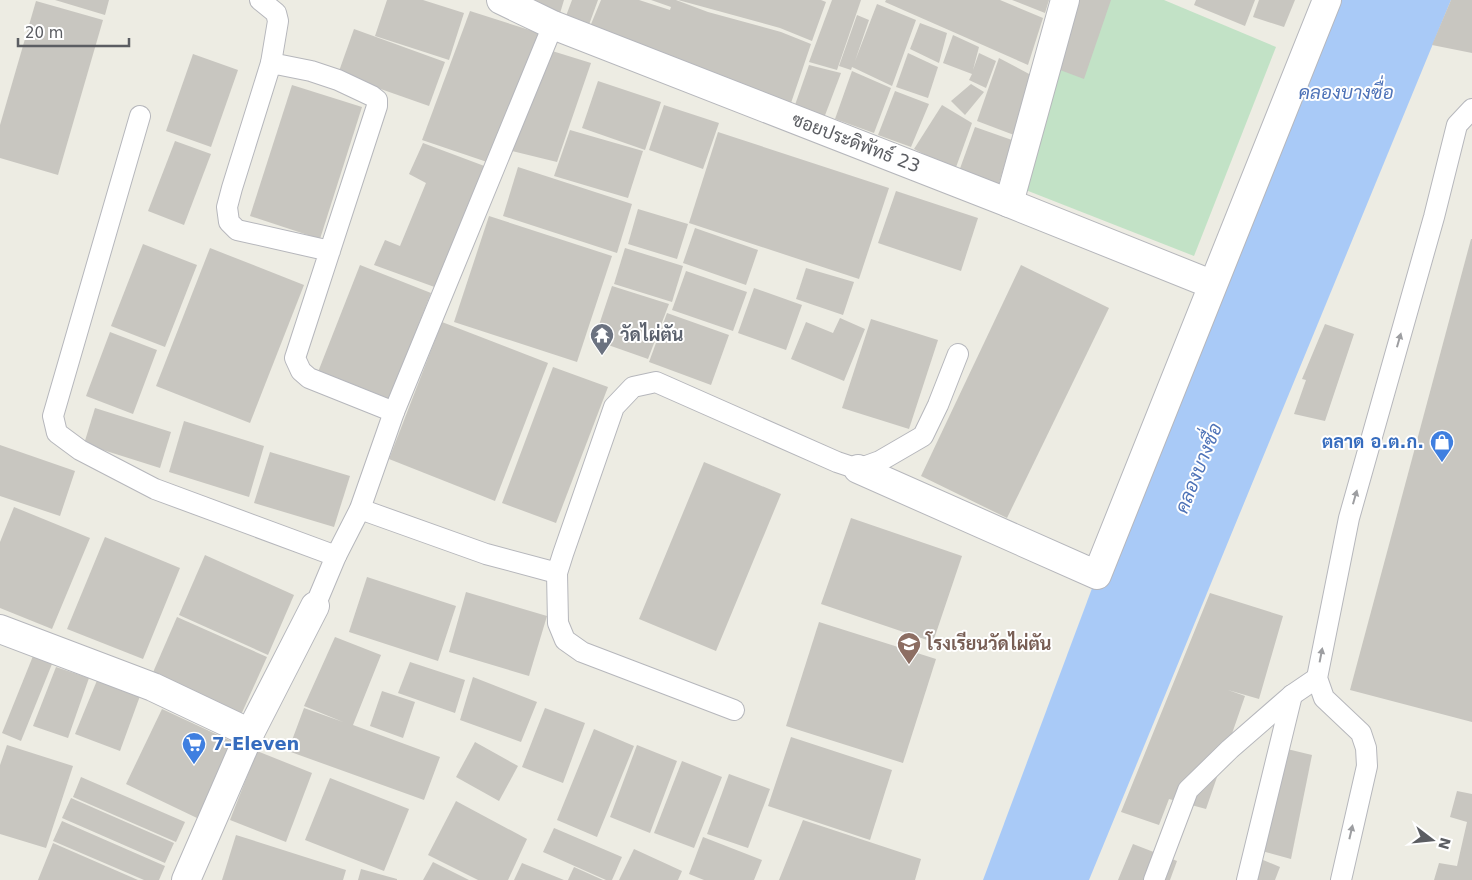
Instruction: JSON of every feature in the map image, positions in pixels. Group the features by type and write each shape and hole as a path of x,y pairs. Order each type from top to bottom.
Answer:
{"street":[{"path":"1009,203 1065,0"},
{"path":"858,469 1098,575 1327,0"},
{"name":"ซอยประดิพัทธ์ 23","path":"509,1 553,25 1212,284"},
{"path":"186,880 250,733 315,606"},
{"path":"0,628 153,687 250,733"}],"lane":[{"path":"260,0 276,12 278,21 271,63 227,207 229,222 238,230 330,252"},
{"path":"315,606 336,556 360,509 394,412 553,25"},
{"path":"271,63 311,71 338,80 377,100 377,106 295,358 301,371 309,378 394,412"},
{"path":"1340,880 1367,766 1366,748 1361,733 1324,698 1316,678 1349,518 1434,217 1457,125 1472,109"},
{"path":"140,116 53,416 57,433 80,450 155,489 336,556"},
{"path":"734,710 582,652 565,640 558,624 557,573 614,407 633,387 656,382 837,462 858,469 880,461 923,436 938,405 958,354"},
{"path":"360,509 486,554 557,573"},
{"path":"1154,880 1188,790 1230,749 1292,695 1316,678"},
{"path":"1247,880 1292,695"}],"green space":[{"path":"1070,0 1164,0 1276,47 1194,256 1018,187"}],"water":[{"name":"คลองบางซื่อ","path":"1342,0 1451,0 1089,880 983,880 1097,575 1326,32"}],"building":[{"path":"55,0 109,0 105,15"},
{"path":"387,0 423,0 464,13 449,60 375,36"},
{"path":"520,0 564,0 558,20"},
{"path":"572,0 598,0 586,33 563,24"},
{"path":"601,0 639,0 670,10 671,7 651,0 676,0 708,12 781,32 811,44 791,103 651,55 654,49 589,29"},
{"path":"678,0 821,0 826,2 812,41 780,28"},
{"path":"832,0 861,0 837,70 809,62"},
{"path":"886,0 1000,0 1043,18 1028,65 885,2"},
{"path":"1012,0 1049,0 1045,13"},
{"path":"1075,0 1111,0 1084,79 1052,67"},
{"path":"1196,0 1255,0 1245,26 1194,5"},
{"path":"1259,0 1295,0 1284,27 1253,17"},
{"path":"1451,0 1472,0 1472,53 1432,45"},
{"path":"36,1 103,20 58,175 0,158 0,125"},
{"path":"877,4 916,20 892,86 852,67 851,70 839,66 857,15 869,20 855,61"},
{"path":"470,11 542,34 490,163 422,140"},
{"path":"920,23 947,33 939,63 910,49"},
{"path":"354,29 445,62 429,106 338,74"},
{"path":"953,35 979,47 973,70 979,53 996,61 986,88 969,80 972,74 943,63"},
{"path":"549,50 591,63 557,162 512,151"},
{"path":"908,53 938,67 928,98 896,87"},
{"path":"193,54 238,70 211,147 166,131"},
{"path":"999,58 1031,75 1014,135 977,121"},
{"path":"809,65 841,73 824,118 795,105"},
{"path":"852,71 891,88 874,133 835,119"},
{"path":"598,81 661,102 645,150 582,128"},
{"path":"971,84 984,92 965,115 951,101"},
{"path":"292,85 362,107 320,239 250,216"},
{"path":"895,91 929,104 911,147 878,135"},
{"path":"664,105 719,123 703,169 649,150"},
{"path":"942,105 972,123 955,170 914,149"},
{"path":"975,127 1012,140 996,193 958,174"},
{"path":"570,130 643,151 628,198 554,176"},
{"path":"718,132 889,188 859,279 689,223"},
{"path":"175,141 211,154 184,225 148,211"},
{"path":"423,143 487,167 440,289 374,265 385,240 400,246 426,183 409,174"},
{"path":"518,167 632,204 617,253 503,216"},
{"path":"896,191 978,218 961,271 878,243"},
{"path":"638,209 688,224 677,259 628,244"},
{"path":"489,216 612,256 577,362 454,322"},
{"path":"695,228 758,250 746,285 683,263"},
{"name":"ตลาด อ.ต.ก.","path":"1472,239 1472,722 1350,690"},
{"path":"143,244 197,265 165,347 111,326"},
{"path":"210,248 304,285 250,423 156,386"},
{"path":"625,248 683,266 672,302 614,284"},
{"path":"360,265 431,293 389,400 318,372"},
{"path":"1021,265 1109,308 1007,518 921,476"},
{"path":"806,268 854,282 843,315 796,299"},
{"path":"686,271 747,292 733,331 672,310"},
{"path":"612,286 669,304 648,359 594,340"},
{"path":"754,288 802,305 786,350 738,333"},
{"path":"667,313 729,335 711,385 649,362"},
{"path":"840,318 865,329 844,381 791,359 806,322 833,333"},
{"path":"871,319 938,340 909,429 842,408"},
{"path":"442,322 548,363 495,501 389,459"},
{"path":"1325,324 1354,334 1325,421 1294,414 1306,380 1302,379"},
{"path":"110,332 157,350 133,414 86,396"},
{"path":"553,367 608,387 556,523 502,503"},
{"path":"95,408 171,432 160,468 84,444"},
{"path":"184,421 264,446 249,497 169,472"},
{"path":"0,445 75,471 60,516 0,496"},
{"path":"270,452 350,476 334,527 254,503"},
{"path":"704,462 781,494 716,651 639,619"},
{"path":"14,507 90,538 52,629 0,608 0,542"},
{"path":"851,518 962,556 933,642 821,604"},
{"path":"105,537 180,568 143,659 67,629"},
{"path":"205,555 294,595 268,655 179,615"},
{"path":"367,577 456,606 438,661 349,632"},
{"path":"466,592 547,616 529,676 449,652"},
{"path":"1210,593 1283,616 1259,699 1228,690 1245,696 1206,809 1169,799 1159,825 1121,812"},
{"path":"177,617 267,657 240,717 151,677"},
{"path":"819,622 936,659 903,763 786,726"},
{"path":"335,637 381,655 353,725 440,757 424,800 288,751 304,708 343,722 304,706"},
{"path":"33,656 52,664 21,741 2,733"},
{"path":"410,662 465,680 455,713 398,693"},
{"path":"56,667 89,678 68,738 33,726"},
{"path":"473,677 537,702 521,742 460,720"},
{"path":"98,678 140,696 120,751 75,734"},
{"path":"382,691 415,702 403,738 370,726"},
{"path":"545,708 585,723 563,783 522,767"},
{"path":"162,709 233,742 197,818 126,784"},
{"path":"594,729 634,746 597,837 557,820"},
{"path":"791,737 892,770 870,840 768,806"},
{"path":"475,742 518,766 499,801 456,777"},
{"path":"7,745 73,766 46,848 0,834 0,765"},
{"path":"637,745 677,761 650,833 610,817"},
{"path":"1283,748 1312,755 1291,859 1258,850"},
{"path":"257,751 312,773 286,842 230,820"},
{"path":"682,761 722,777 694,848 654,833"},
{"path":"729,774 770,789 748,848 707,834"},
{"path":"81,777 185,822 176,842 73,797"},
{"path":"330,778 409,809 384,871 305,840"},
{"path":"1457,791 1472,794 1472,880 1434,880 1439,863 1457,866 1467,822 1450,817"},
{"path":"71,798 174,843 165,863 62,818"},
{"path":"456,801 527,839 508,880 478,880 428,855"},
{"path":"803,820 921,859 915,880 779,880"},
{"path":"62,821 165,866 159,880 144,880 53,841"},
{"path":"554,828 622,857 612,880 606,880 543,852"},
{"path":"236,835 346,870 343,880 222,880"},
{"path":"703,837 762,860 754,880 704,880 689,874"},
{"path":"53,843 138,880 38,880"},
{"path":"1133,844 1177,861 1170,880 1118,880"},
{"path":"634,849 682,871 678,880 619,880"},
{"path":"1256,857 1280,867 1275,880 1245,880"},
{"path":"433,862 469,880 423,880"},
{"path":"522,863 564,880 514,880"},
{"path":"574,867 603,880 568,880"},
{"path":"361,869 397,879 397,880 358,880"}],"place":[{"name":"วัดไผ่ตัน","path":"602,356"},
{"name":"ตลาด อ.ต.ก.","path":"1442,463"},
{"name":"โรงเรียนวัดไผ่ตัน","path":"909,665"},
{"name":"7-Eleven","path":"194,765"}]}
